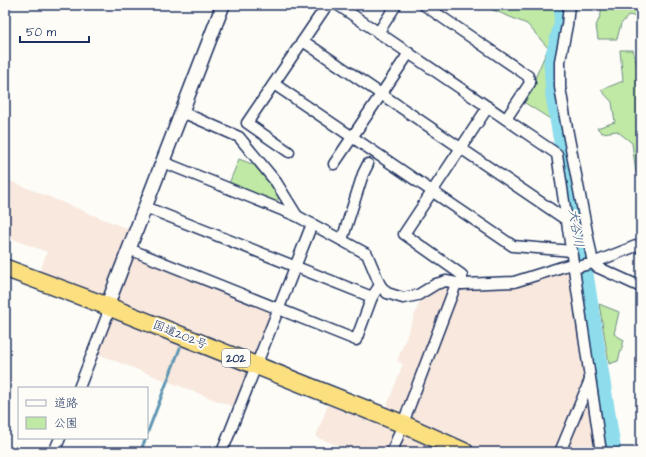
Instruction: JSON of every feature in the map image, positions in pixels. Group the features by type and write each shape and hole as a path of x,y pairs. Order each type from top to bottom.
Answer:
{"highway":[{"name":"国道202号","path":"5,268 107,306 402,424 446,442 465,452"}],"street":[{"path":"79,387 107,316 107,306 223,5"},
{"path":"289,152 247,123 327,5"},
{"path":"338,5 557,154 572,251 576,266 601,452"},
{"path":"378,32 396,5"},
{"path":"424,5 528,76 530,83 506,119"},
{"path":"569,5 560,61 560,87 592,264 641,286"},
{"path":"303,41 568,221"},
{"path":"334,164 409,53"},
{"path":"274,84 514,246 572,251"},
{"path":"392,452 462,275 404,234 431,191 488,107"},
{"path":"182,112 239,137 276,182 298,216"},
{"path":"163,162 298,216 367,254 380,285 387,292 403,298 418,295 436,284 446,281 459,284 514,282 568,265 576,266 592,264 641,244"},
{"path":"342,240 363,174 368,164"},
{"path":"145,207 372,296"},
{"path":"222,452 312,224"},
{"path":"129,249 356,340 372,296 380,285"},
{"path":"560,452 590,379"},
{"path":"54,452 60,439"}],"shaded area":[{"path":"5,179 130,230 103,298 39,274 47,252 5,236"},
{"path":"133,254 274,312 255,360 114,302"},
{"path":"570,270 597,452 480,452 457,439 385,411 403,364 397,361 422,296 446,284 459,289 513,286"},
{"path":"109,317 250,372 236,408 95,353"},
{"path":"328,405 448,452 355,452 316,437"}],"green space":[{"path":"481,5 558,5 558,22 548,48 527,24"},
{"path":"601,5 641,5 641,18 629,15 621,24 617,39 598,39 596,26 601,14"},
{"path":"548,48 555,122 522,101 533,83"},
{"path":"620,50 633,50 641,82 641,174 636,173 632,143 617,131 602,133 597,128 615,122 612,102 601,90 623,81"},
{"path":"239,159 257,166 279,196 276,204 228,186"},
{"path":"599,304 619,312 614,334 624,340 618,361 609,364"}],"waterway":[{"name":"大谷川","path":"563,5 562,25 552,62 554,96 582,255 613,452"},
{"path":"148,431 180,348"},
{"path":"140,452 146,439"}]}
